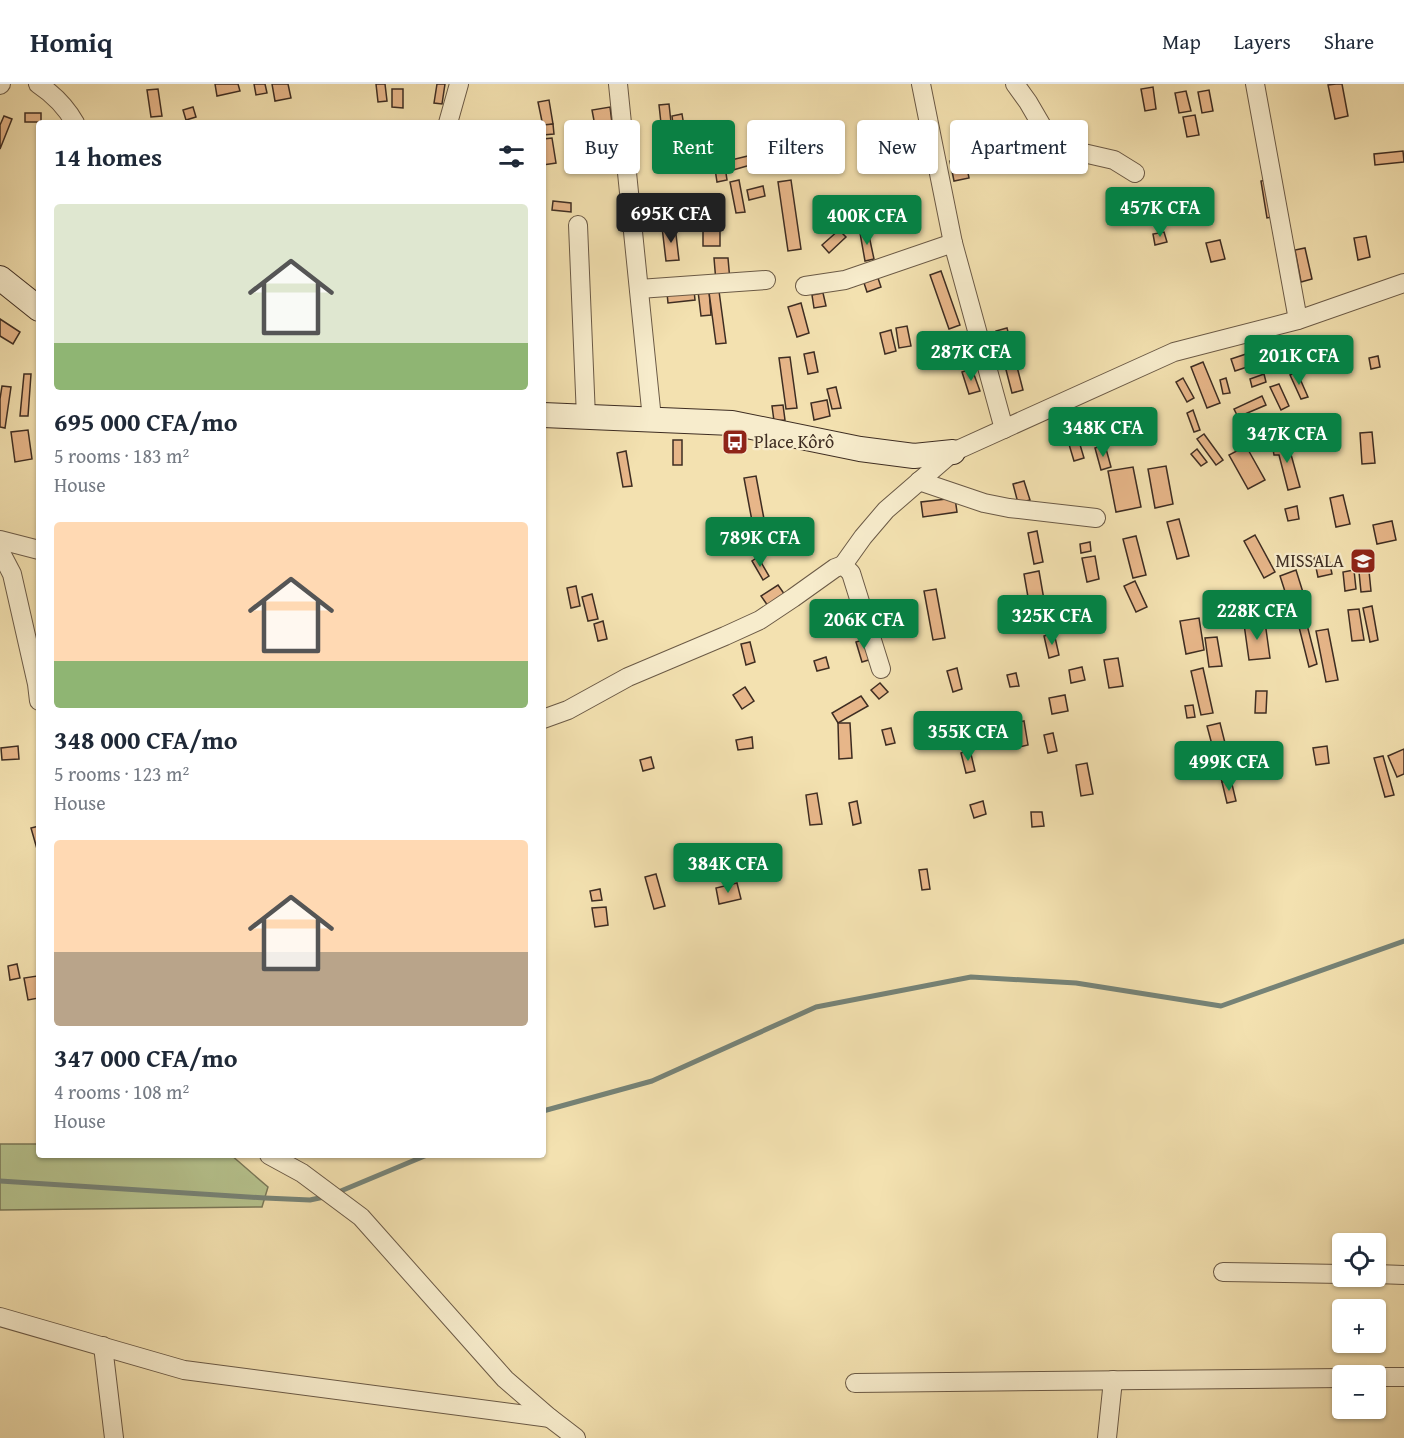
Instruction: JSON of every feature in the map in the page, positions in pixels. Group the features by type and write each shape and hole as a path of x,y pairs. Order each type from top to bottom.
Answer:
{"street":[{"path":"38,84 50,92 73,120"},
{"path":"449,120 459,84"},
{"path":"618,84 652,419"},
{"path":"921,84 953,243 1004,429"},
{"path":"1015,84 1049,138 1066,149 1114,160 1135,173"},
{"path":"1255,84 1298,320"},
{"path":"578,225 586,417"},
{"path":"805,286 845,280 953,243"},
{"path":"0,278 36,307"},
{"path":"639,289 766,280"},
{"path":"546,717 568,710 628,677 760,620 835,568 843,565 886,510 953,452 1174,352 1298,320 1404,283"},
{"path":"546,415 732,423 860,449 914,456 953,452"},
{"path":"919,481 984,503 1096,518"},
{"path":"0,540 36,549"},
{"path":"0,550 12,574 36,680"},
{"path":"843,565 851,573 881,669"},
{"path":"275,1158 303,1173 361,1217 505,1379 576,1438"},
{"path":"1223,1272 1332,1274"},
{"path":"1386,1274 1404,1275"},
{"path":"0,1317 184,1370 550,1418"},
{"path":"103,1346 114,1438"},
{"path":"1386,1377 1404,1377"},
{"path":"855,1383 1332,1378"},
{"path":"1107,1438 1113,1380"}],"green space":[{"path":"0,1144 36,1144 36,1158 234,1158 268,1187 262,1207 0,1210"}],"building":[{"path":"215,84 238,84 240,91 217,96"},
{"path":"254,84 265,84 267,93 256,95"},
{"path":"272,84 288,84 291,98 275,101"},
{"path":"376,84 385,84 387,101 378,102"},
{"path":"437,84 445,84 442,104 434,103"},
{"path":"1342,84 1348,116 1335,119 1328,85"},
{"path":"1153,87 1156,109 1145,111 1141,89"},
{"path":"158,89 162,116 151,117 147,90"},
{"path":"392,89 403,89 403,108 392,107"},
{"path":"1209,90 1213,111 1202,113 1198,92"},
{"path":"1186,91 1191,111 1179,113 1175,93"},
{"path":"549,100 553,124 546,125 546,120 542,120 538,102"},
{"path":"669,104 671,120 661,120 659,105"},
{"path":"193,107 196,117 186,120 183,110"},
{"path":"610,107 612,120 594,120 592,110"},
{"path":"25,113 41,113 41,120 25,122"},
{"path":"682,114 683,120 672,120 672,116"},
{"path":"1195,115 1199,135 1187,137 1183,117"},
{"path":"4,116 12,119 0,149 0,125"},
{"path":"553,124 554,134 546,135 546,125"},
{"path":"552,138 556,163 546,165 546,139"},
{"path":"1403,151 1404,162 1375,165 1374,154"},
{"path":"747,156 747,166 735,169 735,159"},
{"path":"716,174 726,174 727,180 717,182"},
{"path":"953,174 968,174 969,178 954,181"},
{"path":"1271,179 1278,216 1267,218 1261,181"},
{"path":"739,180 745,212 736,213 730,182"},
{"path":"791,180 801,249 788,251 778,182"},
{"path":"763,186 765,196 749,200 747,190"},
{"path":"1166,194 1170,214 1162,215 1157,196"},
{"path":"553,201 571,203 571,212 552,210"},
{"path":"703,220 720,220 720,246 703,246"},
{"path":"675,226 679,260 666,261 662,227"},
{"path":"839,230 846,237 829,253 822,245"},
{"path":"868,231 874,259 865,261 860,233"},
{"path":"1164,232 1167,242 1155,245 1153,234"},
{"path":"1366,236 1370,257 1358,260 1354,238"},
{"path":"1220,240 1225,259 1211,262 1206,243"},
{"path":"1305,248 1312,279 1301,282 1295,250"},
{"path":"714,258 728,258 730,281 716,282"},
{"path":"941,271 960,325 949,329 930,275"},
{"path":"878,278 881,287 867,292 864,283"},
{"path":"694,290 695,300 668,303 667,293"},
{"path":"698,291 709,291 711,315 701,316"},
{"path":"719,291 726,343 716,344 709,292"},
{"path":"823,293 826,306 814,308 812,295"},
{"path":"801,303 809,333 797,337 788,307"},
{"path":"0,319 20,332 13,344 0,336"},
{"path":"907,326 911,346 899,348 896,328"},
{"path":"1007,328 1023,390 1012,393 996,331"},
{"path":"891,330 896,351 885,354 880,333"},
{"path":"1255,351 1259,363 1235,371 1231,359"},
{"path":"814,352 818,372 808,374 804,354"},
{"path":"1378,356 1380,367 1371,369 1369,358"},
{"path":"790,357 797,408 786,409 779,358"},
{"path":"1203,362 1220,403 1207,408 1191,367"},
{"path":"972,369 980,391 969,394 962,372"},
{"path":"1297,372 1308,397 1301,399 1290,375"},
{"path":"24,374 31,374 28,416 20,416"},
{"path":"1264,374 1266,382 1252,387 1250,379"},
{"path":"1183,378 1194,398 1187,402 1176,382"},
{"path":"1226,378 1230,393 1223,394 1220,380"},
{"path":"1279,384 1289,406 1281,410 1270,387"},
{"path":"2,386 11,387 5,428 0,427"},
{"path":"836,387 841,408 832,409 827,389"},
{"path":"1262,396 1266,405 1238,417 1234,409"},
{"path":"827,400 830,416 814,420 811,403"},
{"path":"783,405 785,420 774,421 772,406"},
{"path":"1193,410 1200,430 1194,432 1187,413"},
{"path":"1258,416 1264,428 1253,434 1247,421"},
{"path":"1100,421 1103,436 1090,438 1087,423"},
{"path":"28,430 32,459 15,462 11,432"},
{"path":"1372,432 1375,463 1362,464 1360,433"},
{"path":"1204,434 1223,460 1216,465 1197,439"},
{"path":"1078,438 1084,458 1074,461 1068,441"},
{"path":"673,440 682,440 682,465 673,465"},
{"path":"1287,440 1300,487 1288,490 1279,455 1274,455 1272,443"},
{"path":"1105,445 1111,467 1101,470 1095,448"},
{"path":"1246,446 1265,480 1248,489 1229,455"},
{"path":"1197,449 1207,462 1201,466 1191,454"},
{"path":"626,451 632,486 623,487 617,453"},
{"path":"1166,466 1173,504 1155,508 1148,469"},
{"path":"1133,467 1141,507 1116,512 1108,471"},
{"path":"756,476 764,519 752,521 744,478"},
{"path":"1024,481 1030,500 1018,503 1013,484"},
{"path":"1343,495 1350,524 1336,527 1330,498"},
{"path":"955,498 957,512 923,517 921,502"},
{"path":"1297,506 1299,519 1288,521 1285,509"},
{"path":"1179,519 1189,556 1177,559 1167,522"},
{"path":"1392,521 1396,540 1377,544 1373,525"},
{"path":"1037,531 1043,562 1034,564 1028,533"},
{"path":"1255,535 1275,572 1264,578 1244,541"},
{"path":"1136,536 1146,575 1133,578 1123,539"},
{"path":"1090,542 1091,551 1081,553 1080,544"},
{"path":"1367,551 1371,591 1361,592 1357,552"},
{"path":"1328,555 1332,574 1318,577 1314,558"},
{"path":"1095,556 1099,579 1087,582 1082,558"},
{"path":"758,557 769,576 763,580 752,561"},
{"path":"1296,570 1306,602 1290,607 1280,576"},
{"path":"1354,570 1356,589 1345,591 1343,572"},
{"path":"1039,571 1047,617 1032,620 1024,574"},
{"path":"1135,581 1147,607 1136,612 1124,586"},
{"path":"778,585 785,595 768,606 761,596"},
{"path":"576,586 580,606 571,608 567,588"},
{"path":"936,589 945,638 933,640 924,591"},
{"path":"592,594 598,619 588,621 582,597"},
{"path":"1259,595 1261,605 1230,611 1228,602"},
{"path":"1372,606 1378,640 1370,642 1363,608"},
{"path":"1359,609 1364,640 1352,641 1348,610"},
{"path":"1199,618 1204,650 1186,654 1180,621"},
{"path":"603,621 607,639 598,641 594,624"},
{"path":"1306,621 1317,664 1309,667 1298,623"},
{"path":"1265,622 1270,658 1249,660 1244,624"},
{"path":"1328,629 1338,680 1326,682 1316,631"},
{"path":"1054,633 1059,655 1049,658 1044,636"},
{"path":"1217,637 1222,666 1209,667 1205,638"},
{"path":"866,639 872,659 862,662 856,642"},
{"path":"750,642 755,662 746,665 741,644"},
{"path":"826,657 829,668 817,671 814,661"},
{"path":"1118,658 1123,686 1109,688 1104,660"},
{"path":"1082,667 1085,680 1071,683 1069,670"},
{"path":"957,668 962,689 953,692 947,671"},
{"path":"1203,668 1213,713 1201,715 1191,671"},
{"path":"1016,673 1019,686 1010,687 1007,675"},
{"path":"880,683 888,692 879,699 871,690"},
{"path":"745,687 754,701 742,709 733,695"},
{"path":"1256,691 1267,691 1266,713 1255,713"},
{"path":"1065,695 1068,711 1052,714 1049,698"},
{"path":"861,696 868,706 838,723 832,713"},
{"path":"1193,705 1195,717 1187,718 1185,706"},
{"path":"1024,721 1028,745 1019,747 1015,723"},
{"path":"838,723 850,723 852,758 839,759"},
{"path":"1220,723 1234,779 1222,782 1207,726"},
{"path":"891,728 895,743 886,745 882,730"},
{"path":"1053,733 1057,751 1048,753 1044,735"},
{"path":"752,737 753,748 738,750 736,740"},
{"path":"18,746 19,759 2,760 1,748"},
{"path":"1327,746 1329,763 1316,765 1313,748"},
{"path":"1404,749 1404,774 1397,777 1388,756"},
{"path":"970,750 975,771 966,773 961,753"},
{"path":"1383,756 1394,795 1385,797 1374,758"},
{"path":"651,757 654,768 643,771 640,760"},
{"path":"1087,763 1093,794 1081,796 1076,765"},
{"path":"1231,780 1236,801 1227,803 1222,782"},
{"path":"817,793 822,824 810,825 806,795"},
{"path":"857,801 861,823 853,825 849,803"},
{"path":"983,801 986,814 974,818 970,805"},
{"path":"1031,812 1042,812 1044,826 1032,827"},
{"path":"36,827 36,846 31,828"},
{"path":"927,869 930,889 922,890 919,870"},
{"path":"656,874 665,906 654,909 645,877"},
{"path":"737,883 741,899 719,904 716,888"},
{"path":"600,889 602,900 592,901 590,891"},
{"path":"606,907 608,925 595,927 592,908"},
{"path":"17,964 20,978 10,980 8,966"},
{"path":"36,976 36,999 28,1000 24,978"}],"waterway":[{"path":"546,1110 652,1081 816,1007 971,977 1076,983 1221,1006 1404,941"},
{"path":"336,1193 420,1158"},
{"path":"0,1181 265,1198 310,1200 324,1197"}],"place":[{"name":"Place Kôrô","path":"735,442"},
{"name":"MISSALA","path":"1363,561"}]}
